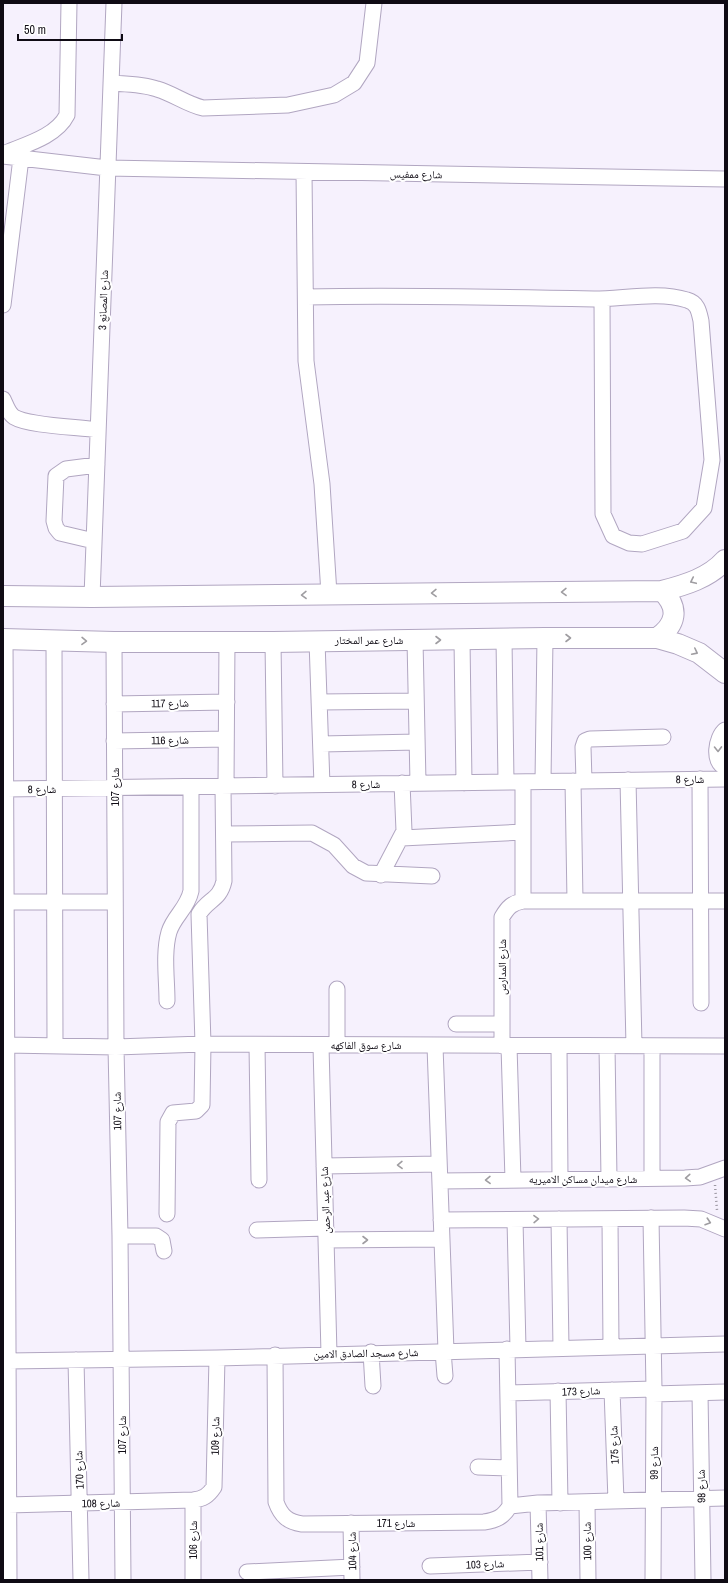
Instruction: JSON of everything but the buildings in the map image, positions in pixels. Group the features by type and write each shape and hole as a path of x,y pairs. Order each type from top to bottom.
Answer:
{"main road":[{"path":"3,596 92,597 662,591 684,586 704,576 725,560"},
{"path":"657,638 667,631 673,617 672,602 662,591"},
{"name":"شارع عمر المختار","path":"4,639 114,642 273,642 657,638 678,644 699,653 725,673"}],"street":[{"path":"3,155 52,132 63,124 67,116 69,3"},
{"name":"شارع المصانع 3","path":"92,597 114,3"},
{"path":"111,83 140,85 157,89 189,105 203,108 288,105 334,95 354,83 367,63 374,3"},
{"name":"شارع ممفيس","path":"3,155 107,168 725,179"},
{"path":"3,300 21,158"},
{"path":"304,172 306,361 322,484 329,594"},
{"path":"306,297 399,295 602,299 662,297 687,300 694,303 698,309 702,321 712,460 704,508 682,531 642,544 629,543 613,536 603,514 602,299"},
{"path":"3,399 8,411 15,418 31,422 98,430"},
{"path":"94,541 60,533 56,528 54,521 56,476 66,469 97,465"},
{"path":"543,782 544,638"},
{"path":"4,639 4,742 6,789 5,1324 9,1580"},
{"path":"504,639 506,782"},
{"path":"54,640 55,1045"},
{"path":"415,640 418,783"},
{"path":"462,640 464,783"},
{"path":"167,1214 168,1122 174,1113 196,1110 202,1105 203,1044 199,914 205,904 222,891 224,881 227,641"},
{"path":"317,641 322,785"},
{"name":"شارع 107","path":"114,642 116,1047 122,1359 123,1580"},
{"path":"273,642 275,786"},
{"path":"320,702 416,701"},
{"name":"شارع 117","path":"114,704 227,702"},
{"path":"725,730 720,734 718,740 718,761 721,766 725,767"},
{"path":"575,901 579,781 583,746 585,741 590,739 663,736"},
{"name":"شارع 116","path":"114,741 226,739"},
{"path":"321,744 417,742"},
{"path":"700,779 701,1004"},
{"name":"شارع 8","path":"6,789 725,779"},
{"path":"628,780 634,1046"},
{"path":"523,782 523,901 725,902"},
{"path":"381,875 402,838 405,824 402,783"},
{"path":"167,1001 167,953 169,933 174,920 186,907 191,891 191,787"},
{"path":"402,838 523,832"},
{"path":"224,834 312,833 334,845 352,866 366,873 381,875 432,876"},
{"name":"شارع المدارس","path":"513,1180 506,1046 502,1024 502,917 507,908 514,903 523,901"},
{"path":"6,902 115,902"},
{"path":"337,989 338,1045"},
{"path":"456,1024 502,1024"},
{"name":"شارع سوق الفاكهه","path":"6,1041 55,1045 116,1047 203,1044 320,1046 725,1046"},
{"path":"257,1045 259,1180"},
{"name":"شارع عبد الرحمن","path":"320,1046 329,1354"},
{"path":"435,1046 445,1376"},
{"path":"559,1046 560,1179"},
{"path":"606,1046 609,1179"},
{"path":"652,1046 652,1178"},
{"path":"324,1166 439,1164"},
{"name":"شارع ميدان مساكن الاميريه","path":"440,1180 686,1178 720,1170"},
{"name":"شارع 99","path":"651,1218 654,1391 653,1580"},
{"path":"559,1219 561,1348"},
{"path":"610,1219 611,1347"},
{"path":"441,1220 701,1219 721,1227"},
{"path":"515,1220 513,1348 508,1393 510,1506 538,1503 725,1498"},
{"path":"257,1230 442,1240"},
{"path":"120,1236 156,1236 162,1240 164,1251"},
{"name":"شارع مسجد الصادق الامين","path":"6,1369 76,1360 217,1358 513,1348 725,1344"},
{"path":"371,1352 373,1386"},
{"name":"شارع 171","path":"276,1355 276,1502 279,1511 285,1518 293,1523 302,1524 484,1522 496,1520 505,1515 510,1506"},
{"name":"شارع 109","path":"193,1500 202,1499 209,1495 214,1487 217,1358"},
{"name":"شارع 170","path":"76,1360 81,1580"},
{"name":"شارع 173","path":"508,1393 612,1390 725,1392"},
{"name":"شارع 175","path":"612,1390 616,1501"},
{"path":"558,1391 560,1503"},
{"name":"شارع 98","path":"700,1392 703,1580"},
{"path":"478,1467 509,1468"},
{"name":"شارع 108","path":"8,1505 193,1500"},
{"name":"شارع 106","path":"193,1500 193,1580"},
{"name":"شارع 100","path":"586,1502 588,1580"},
{"name":"شارع 101","path":"538,1503 540,1580"},
{"name":"شارع 104","path":"352,1523 352,1574"},
{"name":"شارع 103","path":"430,1566 540,1562"},
{"path":"247,1572 352,1574"}],"path":[{"path":"720,1170 721,1227"}]}
